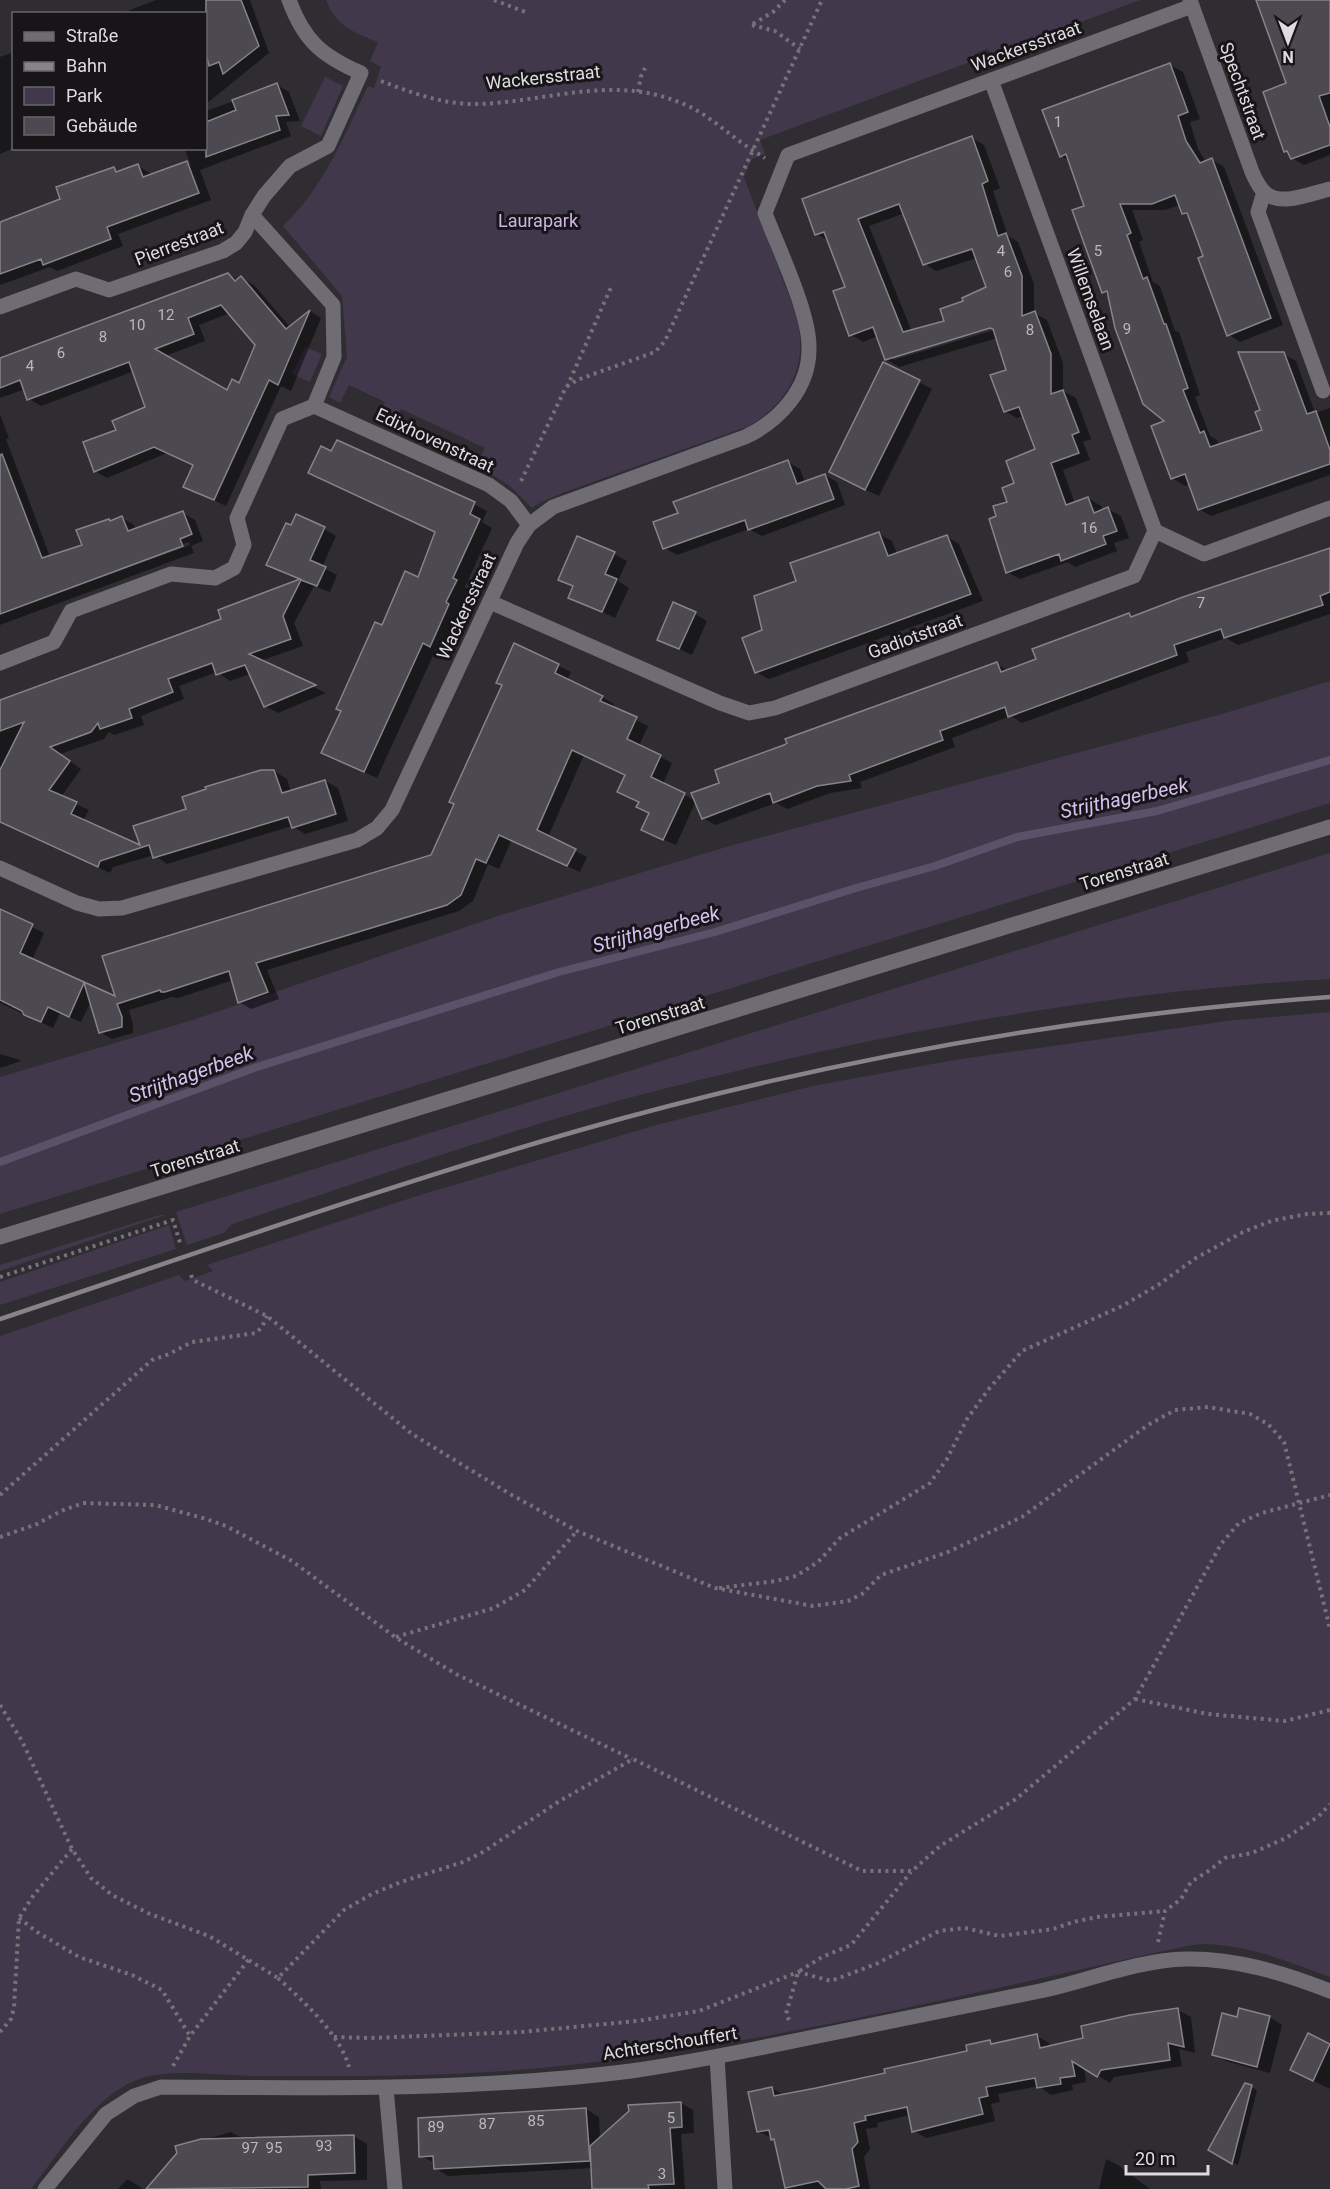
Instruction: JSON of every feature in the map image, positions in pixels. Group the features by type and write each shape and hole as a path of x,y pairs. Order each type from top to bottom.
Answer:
{"street":[{"path":"289,0 300,26 310,41 338,63 361,73"},
{"name":"Wackersstraat","path":"0,868 77,903 99,909 122,908 357,840 377,828 392,810 517,543 529,525 554,507 745,437 763,428 793,398 807,366 810,348 807,328 765,213 788,155 1191,3"},
{"name":"Spechtstraat","path":"1191,3 1252,172 1264,192"},
{"name":"Pierrestraat","path":"0,307 76,279 109,290 224,251 240,238 264,196 290,166 328,146 361,73"},
{"name":"Willemselaan","path":"991,80 1155,531"},
{"path":"1323,392 1258,212 1264,192 1275,198 1287,199 1330,189"},
{"path":"0,663 54,642 71,611 171,574 215,578 234,568 244,545 237,518 282,419 314,406 334,357 333,306 252,215"},
{"name":"Edixhovenstraat","path":"314,406 489,485 511,501 529,525"},
{"path":"1155,531 1204,554 1330,508"},
{"name":"Gadiotstraat","path":"490,602 720,703 749,713 775,708 1134,576 1155,531"},
{"name":"Torenstraat","path":"0,1237 1330,827"},
{"name":"Achterschouffert","path":"45,2189 106,2114 134,2096 161,2087 467,2086 632,2070 798,2040 1057,1987 1154,1962 1183,1959 1217,1960 1269,1970 1330,1991"},
{"path":"717,2056 725,2189"},
{"path":"386,2088 395,2189"}],"path":[{"path":"494,0 528,13"},
{"path":"785,0 773,12 752,24 782,35 800,50"},
{"path":"566,387 577,380 655,352 661,347 822,0"},
{"path":"638,92 645,68"},
{"name":"Wackersstraat","path":"361,73 420,95 462,103 497,102 588,90 638,92 664,97 694,109 782,172"},
{"path":"511,501 612,285"},
{"path":"715,1588 776,1581 796,1576 818,1562 840,1538 930,1483 947,1458 972,1412 1022,1351 1122,1306 1214,1247 1243,1232 1271,1221 1307,1214 1330,1213"},
{"path":"0,1277 173,1220 181,1246"},
{"path":"191,1275 193,1280 267,1316 412,1434 510,1494 578,1531 715,1588 813,1606 848,1601 862,1594 881,1575 948,1552 1022,1517 1148,1425 1175,1410 1208,1407 1250,1414 1268,1424 1284,1442 1330,1629"},
{"path":"0,1495 152,1360 192,1342 256,1333 267,1316"},
{"path":"334,2037 370,2038 521,2032 637,2021 699,2011 798,1972 822,1957 851,1945 912,1871 940,1846 1016,1799 1135,1699 1221,1544 1239,1523 1297,1502 1330,1495"},
{"path":"0,1537 37,1524 61,1511 83,1503 155,1505 226,1526 292,1561 395,1637 456,1674 862,1871 912,1871"},
{"path":"395,1637 494,1608 525,1590 578,1531"},
{"path":"1135,1699 1208,1714 1285,1720 1330,1710"},
{"path":"0,1705 22,1741 72,1849 91,1878 112,1895 150,1914 209,1936 278,1978 298,1996 334,2037 346,2055 355,2088"},
{"path":"278,1978 344,1911 372,1894 402,1882 435,1873 473,1857 558,1802 633,1759"},
{"path":"798,1972 831,1981 876,1964 939,1931 965,1928 1000,1936 1029,1933 1096,1917 1166,1911 1181,1899 1191,1882 1224,1858 1252,1853 1286,1838 1319,1816 1330,1804"},
{"path":"0,2032 11,2019 14,2008 19,1918 33,1896 72,1849"},
{"path":"1154,1962 1166,1911"},
{"path":"19,1918 37,1932 79,1957 132,1975 162,1989 190,2036"},
{"path":"161,2087 190,2036 249,1959"},
{"path":"798,1972 786,2014 798,2040"}],"green space":[{"name":"Laurapark","path":"326,0 1140,0 994,54 987,49 977,53 975,60 760,140 765,154 752,159 744,177 799,327 799,361 787,391 764,416 749,426 565,492 532,508 511,487 477,465 485,448 401,409 393,427 378,419 385,402 349,385 340,403 329,397 347,357 342,296 283,226 322,178 368,86 374,88 381,67 370,61 378,42 341,23"},
{"path":"325,77 343,86 321,136 301,126"},
{"path":"305,347 322,354 310,382 292,374"},
{"path":"1330,681 1330,803 0,1214 0,1077 193,1020 498,916 726,847 1222,714"},
{"path":"1330,853 1330,979 1161,994 992,1018 908,1033 742,1070 605,1104 498,1137 232,1224 224,1233 187,1245 176,1212"},
{"path":"1330,1012 1330,1977 1253,1951 1237,1947 1200,1944 838,2022 672,2052 589,2063 505,2071 410,2075 253,2076 170,2073 157,2075 127,2084 95,2109 67,2141 31,2189 0,2189 0,1336 179,1275 185,1281 213,1271 207,1265 420,1195 660,1124 813,1086 954,1060 1227,1021"},
{"path":"165,1215 0,1271 0,1265"},
{"path":"169,1225 176,1249 0,1305 0,1282"}],"building":[{"path":"206,0 241,0 259,46 223,74 219,62 209,66"},
{"path":"1256,0 1330,0 1330,93 1319,96 1330,127 1330,145 1291,159 1287,151 1284,152 1263,92 1286,83"},
{"path":"1170,63 1188,112 1178,116 1186,141 1200,163 1212,158 1271,318 1227,336 1198,258 1203,256 1195,234 1187,213 1182,214 1175,195 1152,204 1120,204 1131,233 1127,235 1143,279 1147,277 1164,324 1166,324 1188,388 1183,390 1200,433 1204,431 1210,447 1262,430 1255,412 1260,410 1238,352 1284,352 1307,414 1316,411 1330,450 1330,464 1198,510 1185,474 1171,479 1151,426 1164,421 1143,404 1115,328 1107,291 1102,293 1072,210 1084,206 1066,154 1060,157 1042,110"},
{"path":"277,83 289,115 276,116 280,130 206,157 207,122 236,110 232,100"},
{"path":"972,136 988,181 982,184 998,236 1006,233 1022,276 1022,316 1035,311 1051,354 1051,394 1063,390 1079,432 1072,435 1079,453 1051,463 1066,505 1088,497 1094,513 1108,507 1117,531 1103,536 1106,544 1061,561 1059,554 1006,573 989,519 996,516 993,506 1007,502 1002,488 1014,483 1006,461 1035,449 1019,407 1004,412 990,375 1006,370 993,329 885,360 873,327 849,336 833,291 845,287 824,232 815,235 802,199","holes":["899,204 923,265 972,249 986,287 962,298 963,301 940,309 944,321 903,332 858,219"]},
{"path":"187,161 199,193 107,227 111,239 43,265 41,259 0,274 0,222 60,199 56,187 114,167 116,172 138,164 143,177"},
{"path":"228,273 235,281 241,276 286,329 310,310 278,385 269,380 214,500 183,487 193,465 154,447 94,472 83,442 116,430 112,421 145,407 129,362 27,400 20,380 0,388 0,358","holes":["221,305 255,345 239,383 232,379 227,390 155,349 194,334 188,318"]},
{"path":"883,362 920,380 865,490 829,472"},
{"path":"337,440 475,502 470,514 480,519 453,578 457,580 446,602 449,604 430,647 423,643 364,772 321,753 341,711 336,709 375,622 382,625 405,571 418,577 435,532 308,473 321,446 331,451"},
{"path":"2,454 42,558 82,545 76,530 122,516 128,531 183,511 192,534 180,539 183,546 0,614 0,455"},
{"path":"788,460 797,484 825,474 834,499 748,530 745,520 663,549 653,522 678,513 673,502"},
{"path":"296,514 325,527 310,560 326,567 317,586 301,580 283,616 291,639 249,654 316,685 264,707 245,665 216,675 212,663 168,679 173,692 129,709 132,718 100,729 98,723 91,732 50,747 70,761 49,790 77,802 71,814 140,845 133,826 186,809 182,797 206,789 205,787 261,770 274,770 282,793 325,780 336,814 292,828 288,817 153,858 149,845 100,861 98,867 0,822 0,770 24,722 0,731 0,700 221,619 218,610 300,579 266,565 286,523 291,525"},
{"path":"879,532 888,556 947,535 971,594 755,673 742,638 762,630 754,596 796,581 790,563"},
{"path":"577,536 615,552 605,574 617,579 602,612 568,598 573,586 558,580"},
{"path":"1330,548 1330,592 1320,596 1323,605 1224,638 1221,629 1174,645 1177,655 1008,717 1005,707 940,731 943,740 849,775 851,781 817,786 773,803 770,793 702,819 691,793 719,783 715,770 784,745 787,743 785,739 997,662 1001,672 1036,659 1032,649 1129,613 1131,617 1183,597"},
{"path":"673,602 696,612 679,649 657,640"},
{"path":"514,643 559,664 555,673 603,696 600,701 637,717 627,739 661,755 651,777 685,793 663,840 641,830 649,813 636,807 639,802 617,792 625,775 572,750 537,830 576,849 567,866 499,835 486,863 476,859 461,895 447,905 256,963 268,992 238,1003 229,971 165,992 160,990 117,1004 122,1017 122,1027 99,1033 84,983 69,1017 48,1007 41,1022 24,1015 22,1011 0,1000 0,909 33,924 20,953 115,996 102,956 431,855 454,804 449,802 502,685 496,683"},
{"path":"1178,2008 1184,2047 1168,2043 1170,2060 1101,2070 1097,2077 1072,2061 1075,2076 1060,2078 1061,2084 1037,2088 1035,2078 986,2087 988,2096 979,2098 983,2114 912,2132 907,2107 865,2116 866,2120 854,2123 858,2142 852,2149 859,2186 846,2189 826,2189 818,2181 785,2188 774,2139 771,2140 769,2130 757,2132 748,2092 772,2087 774,2096 816,2088 885,2073 884,2069 967,2051 966,2045 990,2040 991,2044 1037,2034 1040,2048 1083,2038 1081,2026 1130,2015"},
{"path":"1239,2008 1270,2016 1257,2067 1212,2055 1222,2013 1237,2017"},
{"path":"1308,2033 1330,2044 1313,2081 1290,2070"},
{"path":"1245,2083 1252,2085 1232,2164 1208,2150"},
{"path":"681,2102 682,2127 670,2128 674,2184 648,2185 649,2189 592,2189 590,2146 629,2111 628,2105"},
{"path":"586,2108 590,2161 434,2169 433,2156 419,2157 418,2118"},
{"path":"354,2135 355,2173 308,2175 308,2187 146,2189 177,2153 175,2146 201,2139"}],"waterway":[{"name":"Strijthagerbeek","path":"0,1162 254,1068 559,972 715,932 935,866 1017,837 1157,811 1330,760"}],"railway":[{"path":"0,1319 360,1198 504,1153 669,1106 762,1083 950,1044 1045,1029 1235,1005 1330,997"}]}
